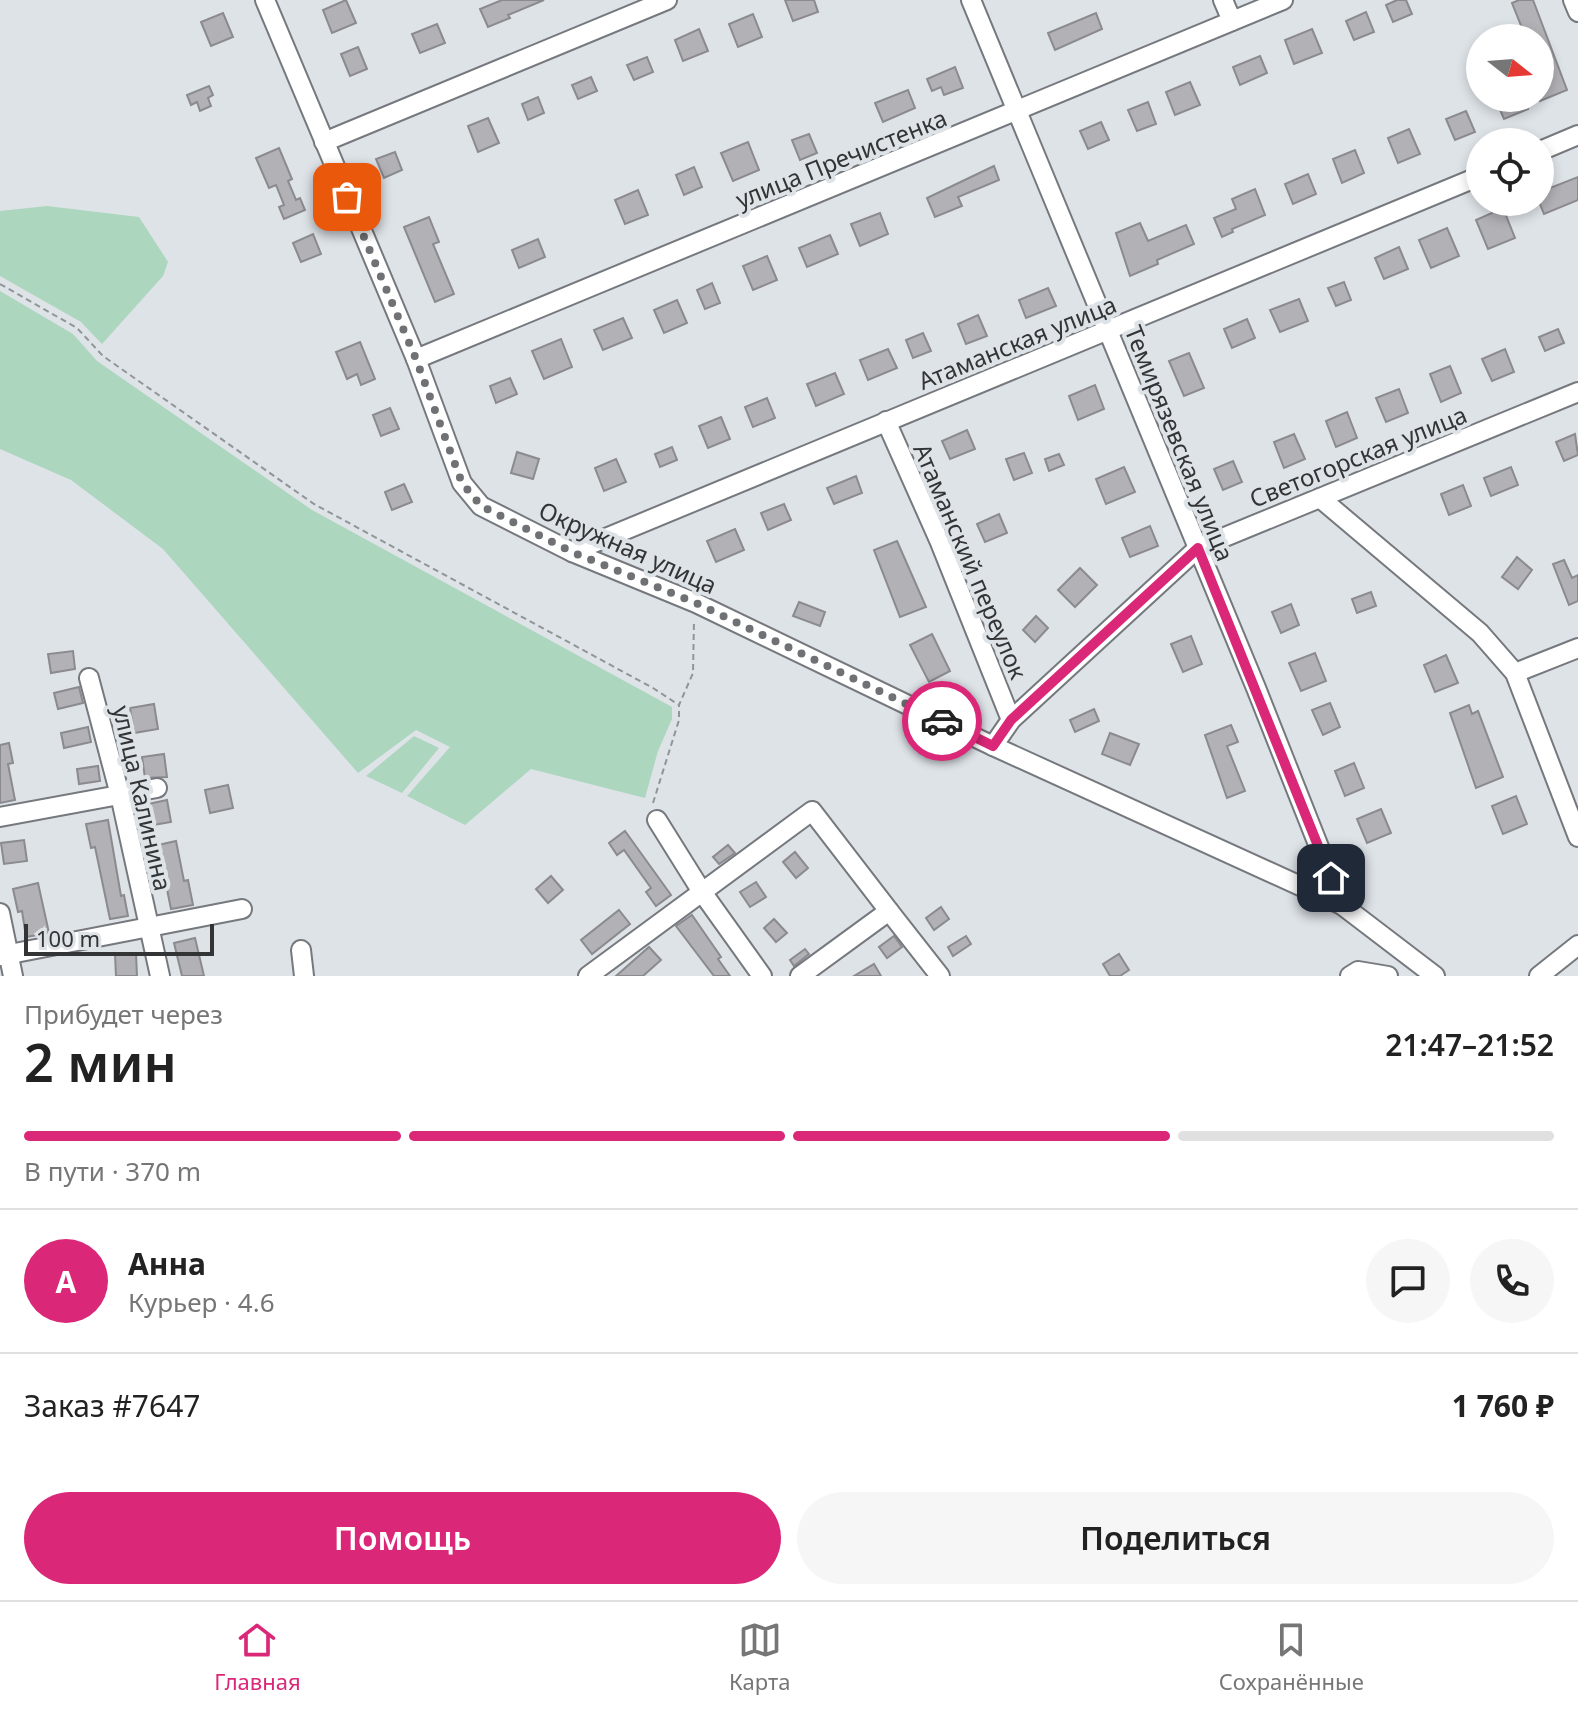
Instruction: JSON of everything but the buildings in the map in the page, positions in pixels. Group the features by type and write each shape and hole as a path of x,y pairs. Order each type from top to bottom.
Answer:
{"street":[{"name":"Окружная улица","path":"265,0 416,359 462,483 481,506 572,552 696,603 993,746 1342,905 1435,976"},
{"path":"324,142 667,0"},
{"name":"Темирязевская улица","path":"971,0 1342,905"},
{"path":"1223,0 1232,21"},
{"name":"улица Пречистенка","path":"416,359 1283,0"},
{"path":"1573,0 1578,12"},
{"path":"1554,145 1578,135"},
{"name":"Атаманская улица","path":"572,552 1466,182"},
{"name":"Светогорская улица","path":"993,746 1011,720 1198,548 1578,392"},
{"name":"Атаманский переулок","path":"886,421 939,540 1011,720"},
{"path":"1320,498 1480,633 1515,673 1578,837"},
{"path":"1515,673 1578,648"},
{"name":"улица Калинина","path":"89,678 120,795 160,976"},
{"path":"0,817 157,788"},
{"path":"588,976 812,811 940,976"},
{"path":"657,820 702,892 762,976"},
{"path":"4,954 242,909"},
{"path":"800,976 889,911"},
{"path":"0,913 4,954 13,976"},
{"path":"1539,976 1578,945"},
{"path":"301,950 304,976"},
{"path":"1350,976 1358,971 1388,976"}],"path":[{"path":"0,284 77,328 103,356 314,504 679,705"},
{"path":"657,820 653,803 679,720 679,705 693,673 692,638 696,603"}],"green space":[{"path":"47,206 139,217 168,262 163,276 102,344 81,322 0,276 0,211"},
{"path":"0,291 73,334 97,361 312,510 672,707 672,719 658,751 645,798 531,769 465,825 407,796 450,747 416,730 358,773 163,549 71,480 0,449"},
{"path":"414,736 439,748 402,793 366,776"}],"way so far":[{"path":"347,197 416,359 462,483 481,506 572,552 696,603 942,721"}],"route":[{"path":"942,721 993,746 1011,720 1198,548 1331,878"}]}
